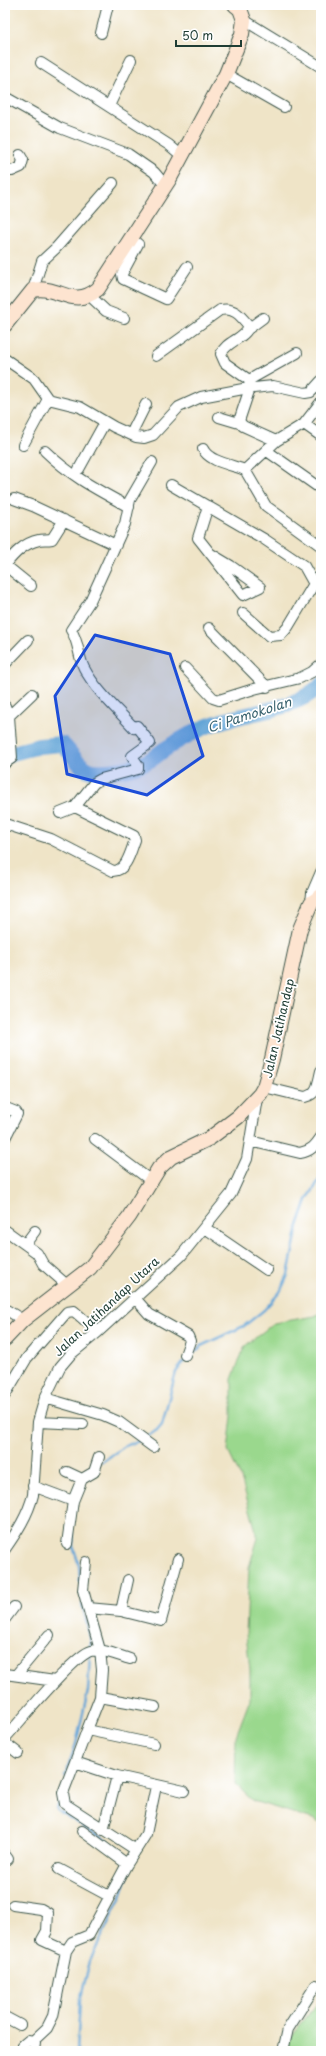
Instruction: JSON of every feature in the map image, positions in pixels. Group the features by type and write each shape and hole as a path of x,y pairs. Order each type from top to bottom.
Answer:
{"street":[{"path":"101,33 108,5"},
{"path":"240,10 321,66"},
{"path":"33,290 45,290 81,299 90,296 101,285 165,185 226,74 242,34 240,10"},
{"path":"109,106 131,60"},
{"path":"41,63 169,145 182,156"},
{"path":"226,74 284,107"},
{"path":"5,97 60,128 128,154 154,172 165,185"},
{"path":"5,170 12,171 21,167 23,160 20,155"},
{"path":"8,316 33,290 42,261 56,248 113,183"},
{"path":"130,239 138,244 122,274 123,279 166,299 187,267"},
{"path":"90,296 106,311 124,318"},
{"path":"156,356 220,310 226,308 235,310 249,326 248,329"},
{"path":"263,318 248,329 247,332 223,349 221,354 225,363 249,384 273,386 305,393 311,392 321,381"},
{"path":"5,359 34,379 48,399 80,407 105,422 131,434 144,438 153,435 179,407 189,402 249,384 297,353"},
{"path":"239,423 239,417 249,384"},
{"path":"23,445 48,399"},
{"path":"245,470 276,441 304,424 321,402"},
{"path":"131,434 146,404"},
{"path":"219,417 239,423 276,441"},
{"path":"79,469 105,422"},
{"path":"304,424 321,436"},
{"path":"203,449 205,454 213,459 245,470 266,506 321,546"},
{"path":"46,450 59,464 92,488 129,507"},
{"path":"267,451 321,489"},
{"path":"60,813 75,807 94,782 138,769 132,756 150,743 137,726 134,728 97,687 84,668 77,639 71,630 90,601 125,524 130,500 152,462"},
{"path":"171,485 264,539 304,566 318,585 281,635 270,636 243,613"},
{"path":"14,500 64,520 116,546"},
{"path":"208,506 198,538 243,595 260,587 232,566 211,554"},
{"path":"31,586 5,565 16,552 23,547 39,540 52,539 64,520"},
{"path":"209,628 267,687"},
{"path":"5,664 28,640"},
{"path":"185,668 216,700 300,678 312,672 321,664"},
{"path":"9,716 32,694"},
{"path":"5,706 9,716 10,732 8,760"},
{"path":"5,824 51,839 113,871 118,871 124,866 129,856 135,840 134,836 75,807"},
{"path":"316,900 312,893 321,872"},
{"name":"Jalan Jatihandap","path":"5,1339 23,1320 90,1268 129,1217 150,1180 159,1168 171,1157 210,1138 238,1117 260,1093 272,1059 300,928 316,900"},
{"path":"260,1093 305,1097 311,1096 317,1090 321,1071"},
{"name":"Jalan Jatihandap Utara","path":"5,1549 23,1522 31,1505 38,1422 45,1398 60,1367 71,1354 98,1332 180,1256 205,1228 231,1194 241,1175 260,1093"},
{"path":"5,1138 7,1127 17,1114 16,1112 6,1108"},
{"path":"250,1141 300,1153 308,1152 315,1147 321,1137"},
{"path":"95,1139 150,1180"},
{"path":"205,1228 267,1270"},
{"path":"5,1230 26,1243 37,1253 48,1268 68,1286"},
{"path":"26,1243 35,1231"},
{"path":"134,1297 149,1314 188,1336 190,1341 185,1355"},
{"path":"5,1309 23,1320"},
{"path":"5,1394 27,1358 68,1312 74,1311 98,1332"},
{"path":"45,1398 103,1415 119,1422 153,1447"},
{"path":"38,1422 83,1424"},
{"path":"67,1544 73,1501 82,1479 94,1472 99,1457"},
{"path":"68,1472 82,1479"},
{"path":"33,1486 73,1501"},
{"path":"88,1608 121,1611 162,1621 178,1559"},
{"path":"86,1562 83,1590 100,1650 102,1670 100,1697 63,1793 65,1804 136,1850"},
{"path":"121,1611 128,1580"},
{"path":"6,1618 14,1607"},
{"path":"16,1675 49,1635"},
{"path":"5,1738 55,1681 82,1656 90,1651 100,1650 130,1659"},
{"path":"5,1674 55,1681"},
{"path":"100,1697 155,1707"},
{"path":"87,1730 154,1744"},
{"path":"5,1743 18,1753"},
{"path":"75,1762 117,1776 156,1786 184,1791"},
{"path":"103,1830 117,1776"},
{"path":"25,2051 23,2047 24,2043 28,2040 34,2046 47,2028 53,2016 66,1951 72,1942 89,1934 127,1864 146,1834 156,1786"},
{"path":"82,1831 127,1864"},
{"path":"59,1868 109,1896"},
{"path":"13,1905 41,1909 48,1913 47,1932 42,1940 66,1951"},
{"path":"283,2051 288,2029 316,1986"},
{"path":"5,2017 20,2025"}],"highlighted area":[{"path":"95,635 170,654 203,756 147,795 67,774 55,696"}],"green space":[{"path":"321,1312 321,1824 313,1819 253,1801 235,1784 236,1736 250,1699 250,1670 246,1634 249,1567 258,1538 241,1478 228,1451 232,1416 232,1379 245,1346 274,1323 315,1316"},
{"path":"321,1999 321,2051 288,2051 288,2040"}],"waterway":[{"name":"Ci Pamokolan","path":"5,755 39,746 62,744 80,764 88,770 107,771 129,768 150,760 178,741 201,729 227,720 284,706 310,694 321,685"},
{"path":"145,1438 157,1430 162,1424 176,1372 187,1358 203,1345 244,1326 264,1310 280,1292 288,1275 298,1226 307,1200 321,1177"},
{"path":"102,1462 125,1446 139,1441"},
{"path":"73,1533 73,1546 79,1565 80,1581"},
{"path":"82,1604 91,1641 90,1650"},
{"path":"65,1776 76,1744 88,1691 90,1654"},
{"path":"60,1798 57,1810 107,1841 129,1858"},
{"path":"77,2051 80,2001 90,1961 121,1896 132,1863"}]}
